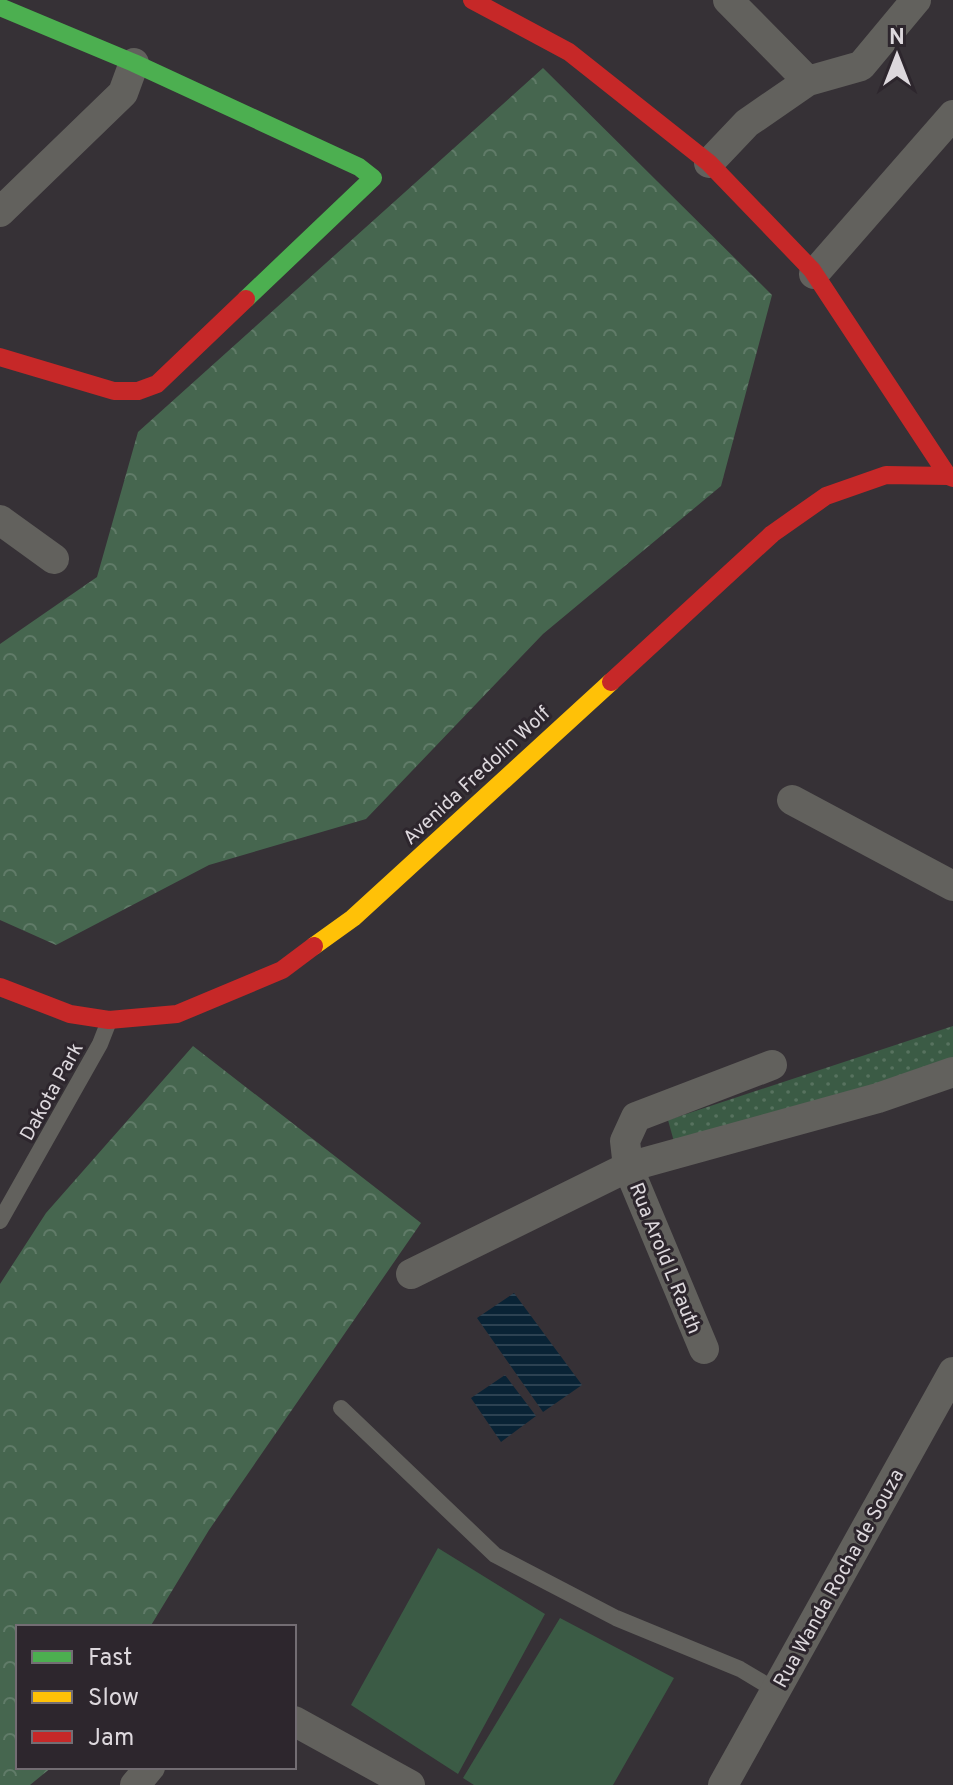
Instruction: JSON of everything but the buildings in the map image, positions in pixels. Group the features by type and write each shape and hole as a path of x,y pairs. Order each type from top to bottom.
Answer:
{"street":[{"path":"472,0 569,52 709,163 814,274 950,477"},
{"path":"728,0 808,81"},
{"path":"709,163 747,123 808,81 861,66 916,0"},
{"path":"0,7 134,63 359,167 373,178 157,384 138,391 114,391 0,357"},
{"path":"0,212 123,93 134,63"},
{"path":"814,274 953,115"},
{"name":"Avenida Fredolin Wolf","path":"0,987 70,1014 109,1020 177,1014 282,970 353,918 772,534 826,496 886,475 950,477"},
{"path":"0,520 54,559"},
{"path":"792,800 953,886"},
{"path":"628,1167 625,1141 636,1117 772,1065"},
{"path":"411,1274 628,1167 878,1098 953,1072"},
{"name":"Rua Arold L Rauth","path":"628,1167 704,1349"},
{"name":"Rua Wanda Rocha de Souza","path":"723,1785 953,1372"},
{"path":"296,1722 410,1785"},
{"path":"135,1785 148,1769"}],"lane":[{"name":"Dakota Park","path":"0,1221 100,1044 109,1020"},
{"path":"341,1408 495,1555 616,1618 740,1669 775,1690"}],"green space":[{"path":"543,68 772,295 721,486 543,634 366,819 209,865 56,945 0,920 0,644 97,577 138,432"},
{"path":"953,1026 953,1061 676,1149 668,1120"},
{"path":"193,1046 421,1223 209,1530 151,1625 16,1625 16,1769 50,1769 30,1785 0,1785 0,1284 46,1213"},
{"path":"438,1548 545,1614 458,1774 351,1705"},
{"path":"560,1618 674,1678 613,1785 474,1785 463,1778"}],"water":[{"path":"514,1293 582,1385 543,1412 477,1318"},
{"path":"505,1375 536,1416 501,1442 471,1398"}],"traffic: fast":[{"path":"0,7 134,63 359,167 373,178 246,299"}],"traffic: slow":[{"path":"314,946 353,918 611,682"}],"traffic: jam":[{"path":"472,0 569,52 709,163 812,270 948,476 953,478"},
{"path":"0,357 114,391 138,391 157,384 246,299"},
{"path":"611,682 772,534 826,496 886,475 948,476"},
{"path":"0,987 70,1014 109,1020 177,1014 282,970 314,946"}]}
